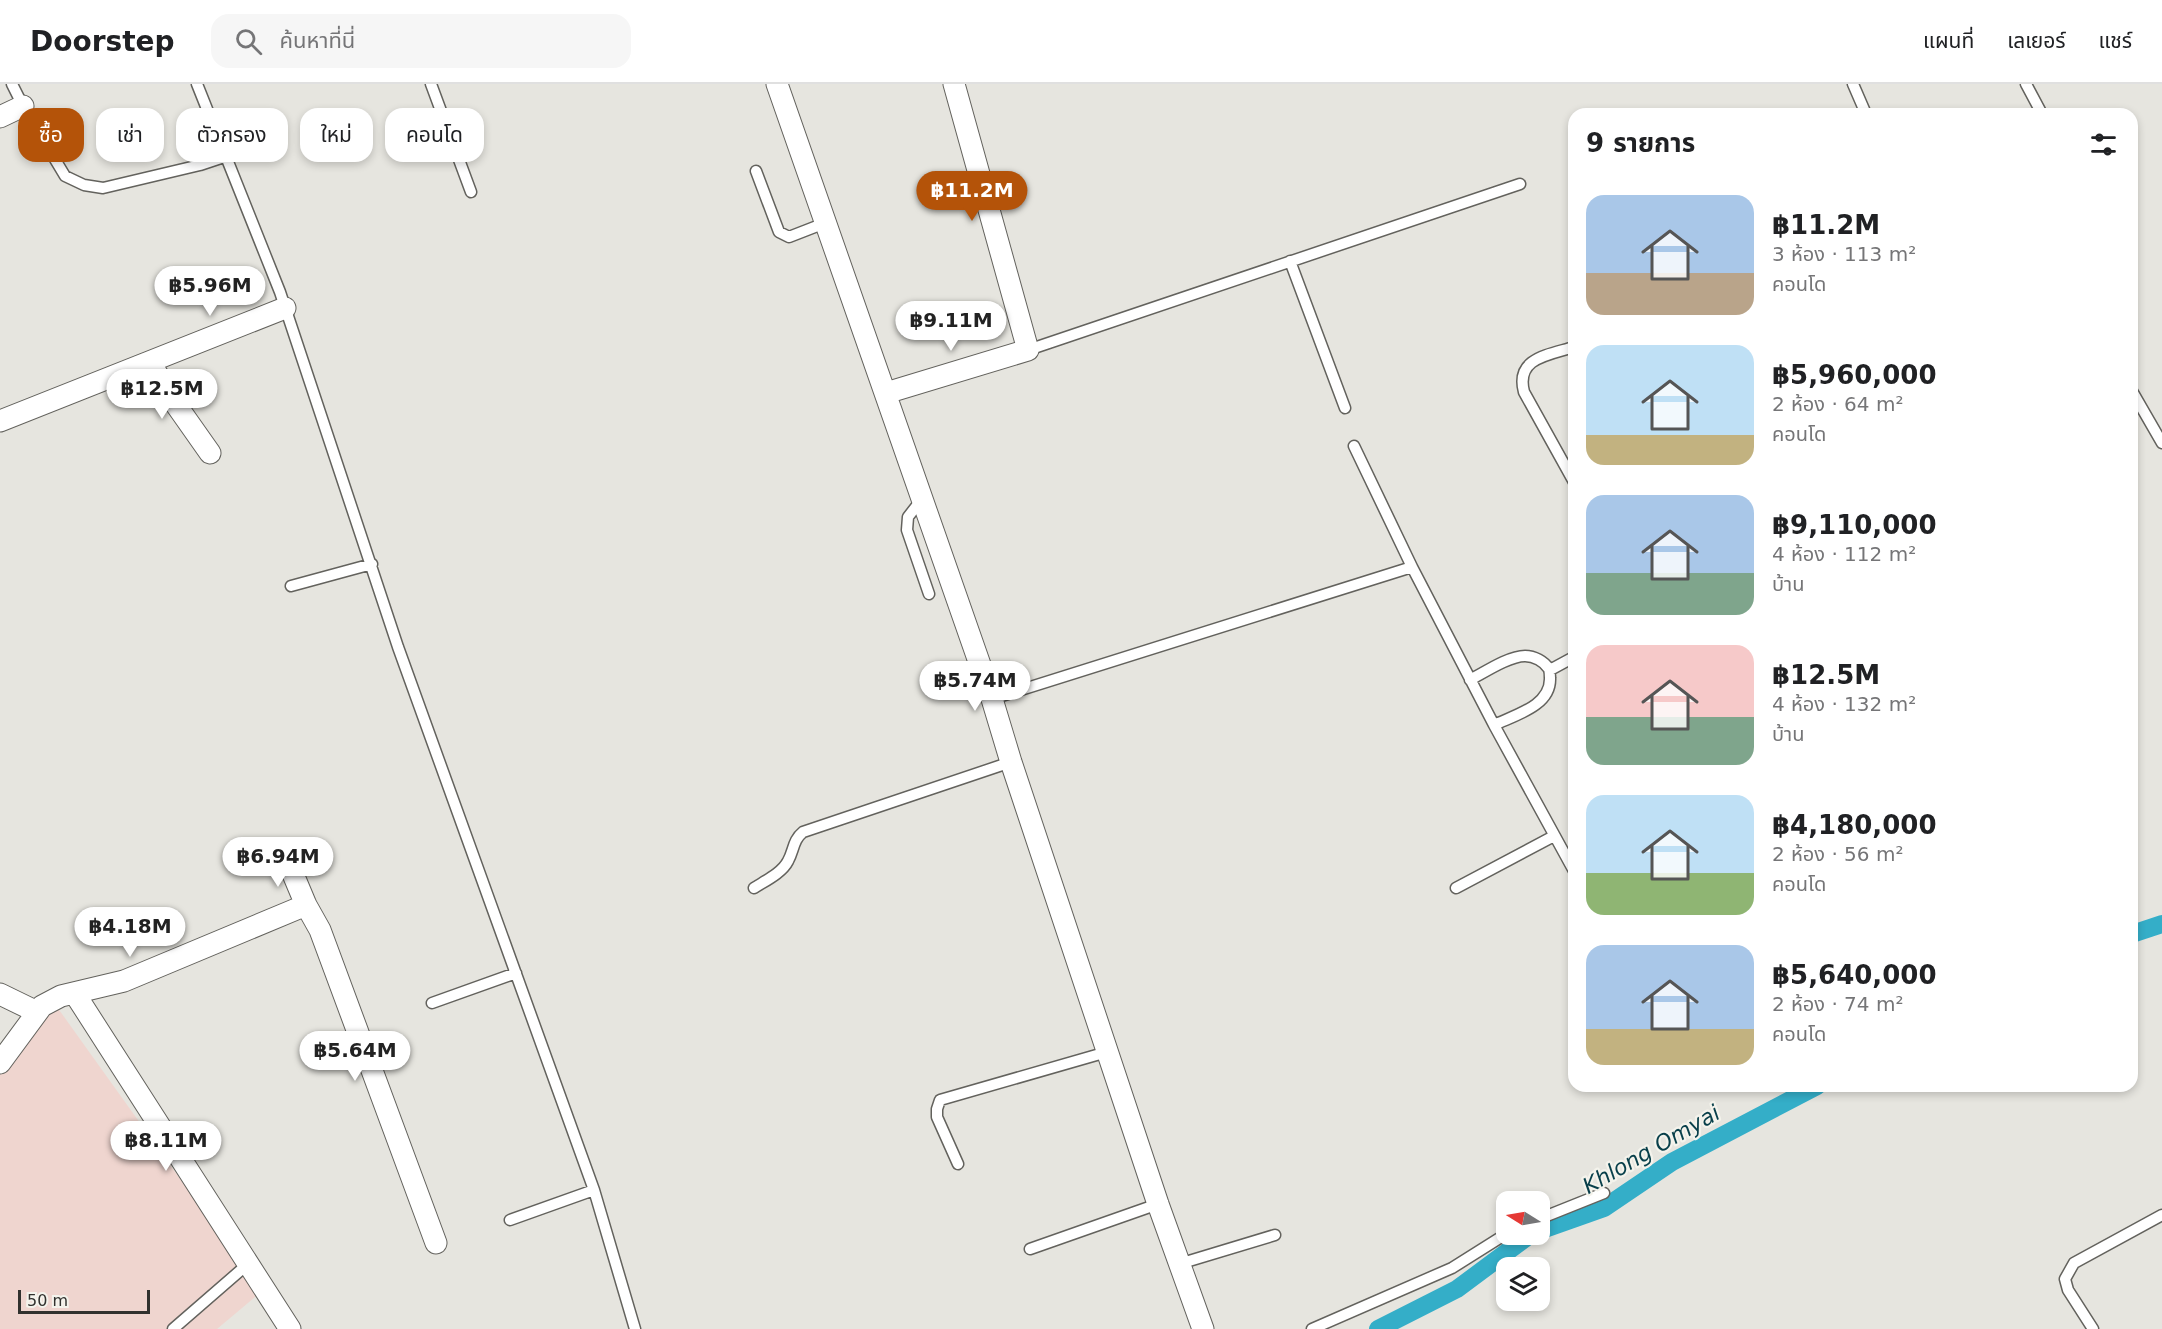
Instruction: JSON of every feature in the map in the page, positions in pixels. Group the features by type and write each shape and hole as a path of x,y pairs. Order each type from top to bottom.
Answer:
{"street":[{"path":"777,84 992,699 1107,1052 1203,1329"},
{"path":"886,393 1028,350 954,84"},
{"path":"0,422 285,308"},
{"path":"150,362 171,399 210,453"},
{"path":"285,855 306,905 320,930 436,1244"},
{"path":"0,1063 42,1006 62,996 124,981 306,905"},
{"path":"0,994 37,1012"},
{"path":"75,994 290,1329"}],"lane":[{"path":"12,84 12,111 65,176 84,185 103,188 209,162"},
{"path":"196,84 206,108"},
{"path":"431,84 440,108"},
{"path":"1853,84 1863,108"},
{"path":"2026,84 2039,108"},
{"path":"229,162 285,308 398,647 594,1190 635,1329"},
{"path":"460,162 471,192"},
{"path":"756,171 779,232 789,237 825,223"},
{"path":"1028,350 1520,184"},
{"path":"1290,261 1345,408"},
{"path":"1568,349 1537,359 1525,367 1521,381 1524,392 1568,471"},
{"path":"2138,401 2162,443"},
{"path":"1354,446 1470,680 1568,860"},
{"path":"922,499 908,518 907,530 929,594"},
{"path":"291,586 372,564"},
{"path":"992,699 1412,567"},
{"path":"1470,680 1515,657 1527,656 1540,659 1550,670 1550,683 1546,696 1537,704 1494,725"},
{"path":"1550,670 1568,660"},
{"path":"754,888 782,869 788,862 797,837 803,832 1011,762"},
{"path":"1456,888 1554,836"},
{"path":"432,1003 516,973"},
{"path":"958,1164 937,1117 940,1100 1107,1052"},
{"path":"510,1220 594,1190"},
{"path":"1550,1215 1604,1193"},
{"path":"1030,1249 1158,1204"},
{"path":"2093,1329 2068,1290 2065,1279 2074,1263 2162,1215"},
{"path":"1179,1264 1275,1235"},
{"path":"1312,1329 1452,1268 1496,1240"},
{"path":"173,1329 249,1263"}],"shaded area":[{"path":"52,1000 261,1292 217,1329 0,1329 0,1071"}],"waterway":[{"name":"Khlong Omyai","path":"2138,932 2162,924"},
{"name":"Khlong Omyai","path":"1550,1227 1604,1208 1672,1162 1806,1092"},
{"name":"Khlong Omyai","path":"1378,1329 1457,1289 1516,1245"}]}
